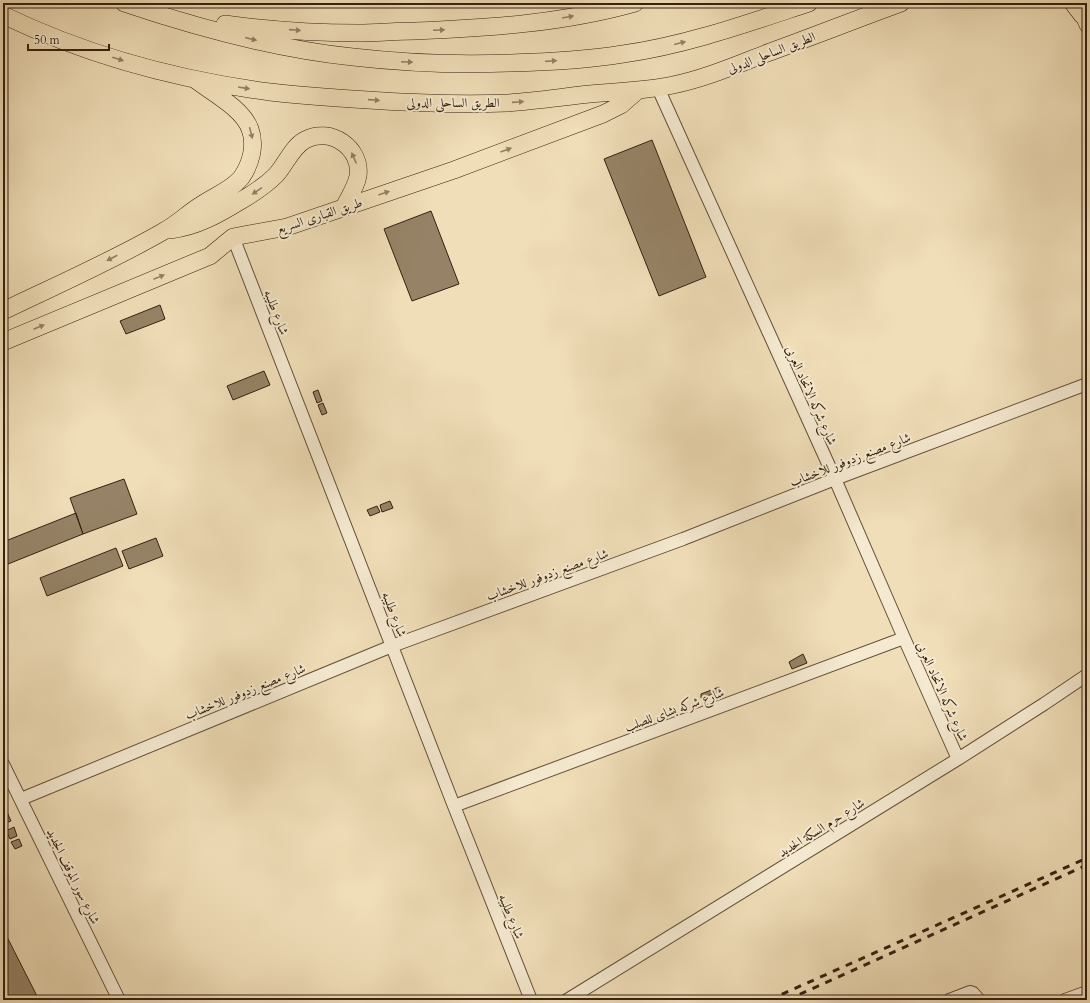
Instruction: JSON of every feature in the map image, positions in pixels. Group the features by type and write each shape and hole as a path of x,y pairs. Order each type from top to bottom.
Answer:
{"highway":[{"path":"124,3 159,15 262,42 306,51 397,62 442,64 488,64 578,59 623,54 653,49 721,32 809,3"},
{"path":"159,15 283,30 358,33 451,30 536,22 635,3"},
{"name":"الطريق الساحلى الدولى","path":"3,15 29,28 92,51 156,70 268,92 425,104 507,103 549,100 591,94 637,91 690,81 901,3"},
{"path":"3,311 68,280 165,230 199,206 234,185 245,171 252,153 251,133 247,122 243,116 193,78"},
{"name":"طريق القبارى السريع","path":"3,342 210,256 233,238 287,227 454,170 604,114 621,105 637,91"},
{"path":"165,230 181,229 196,225 226,211 272,179 296,147 305,140 316,136 327,136 338,139 347,145 354,154 358,165 358,176 344,207"}],"street":[{"name":"شارع شركه الاتحاد العربى","path":"658,88 835,479 958,759"},
{"name":"شارع طليبه","path":"233,238 531,1000"},
{"name":"شارع مصنع زدوفور للاخشاب","path":"21,799 392,646 683,539 835,479 1087,384"},
{"name":"شارع شركه بشاى للصلب","path":"454,806 904,638"},
{"name":"شارع حرم السكة الحديد","path":"567,1000 958,759 1087,675"},
{"name":"شارع سور الموقف الجديد","path":"3,764 119,1000"},
{"path":"949,1000 967,992 976,996"},
{"path":"1071,999 1087,992"}],"building":[{"path":"652,140 706,277 659,296 604,159"},
{"path":"431,211 459,284 412,301 384,229"},
{"path":"160,305 165,319 126,334 120,321"},
{"path":"264,371 270,385 233,400 227,386"},
{"path":"318,390 322,401 317,403 313,392"},
{"path":"323,403 327,413 322,415 318,405"},
{"path":"124,479 137,514 83,534 70,498"},
{"path":"390,501 393,508 382,512 380,505"},
{"path":"377,506 380,512 370,516 367,510"},
{"path":"76,513 83,534 3,566 3,542"},
{"path":"156,538 163,556 129,569 122,551"},
{"path":"116,548 123,566 47,596 40,578"},
{"path":"803,654 807,663 792,669 789,662"},
{"path":"719,687 719,692 701,698 701,694"},
{"path":"7,812 11,821 3,824 3,814"},
{"path":"14,827 17,836 10,839 6,831"},
{"path":"19,839 22,846 15,849 11,842"},
{"path":"3,929 39,1000 3,1000"}],"railway":[{"path":"769,1000 1087,858"},
{"path":"787,1000 1087,865"}]}
